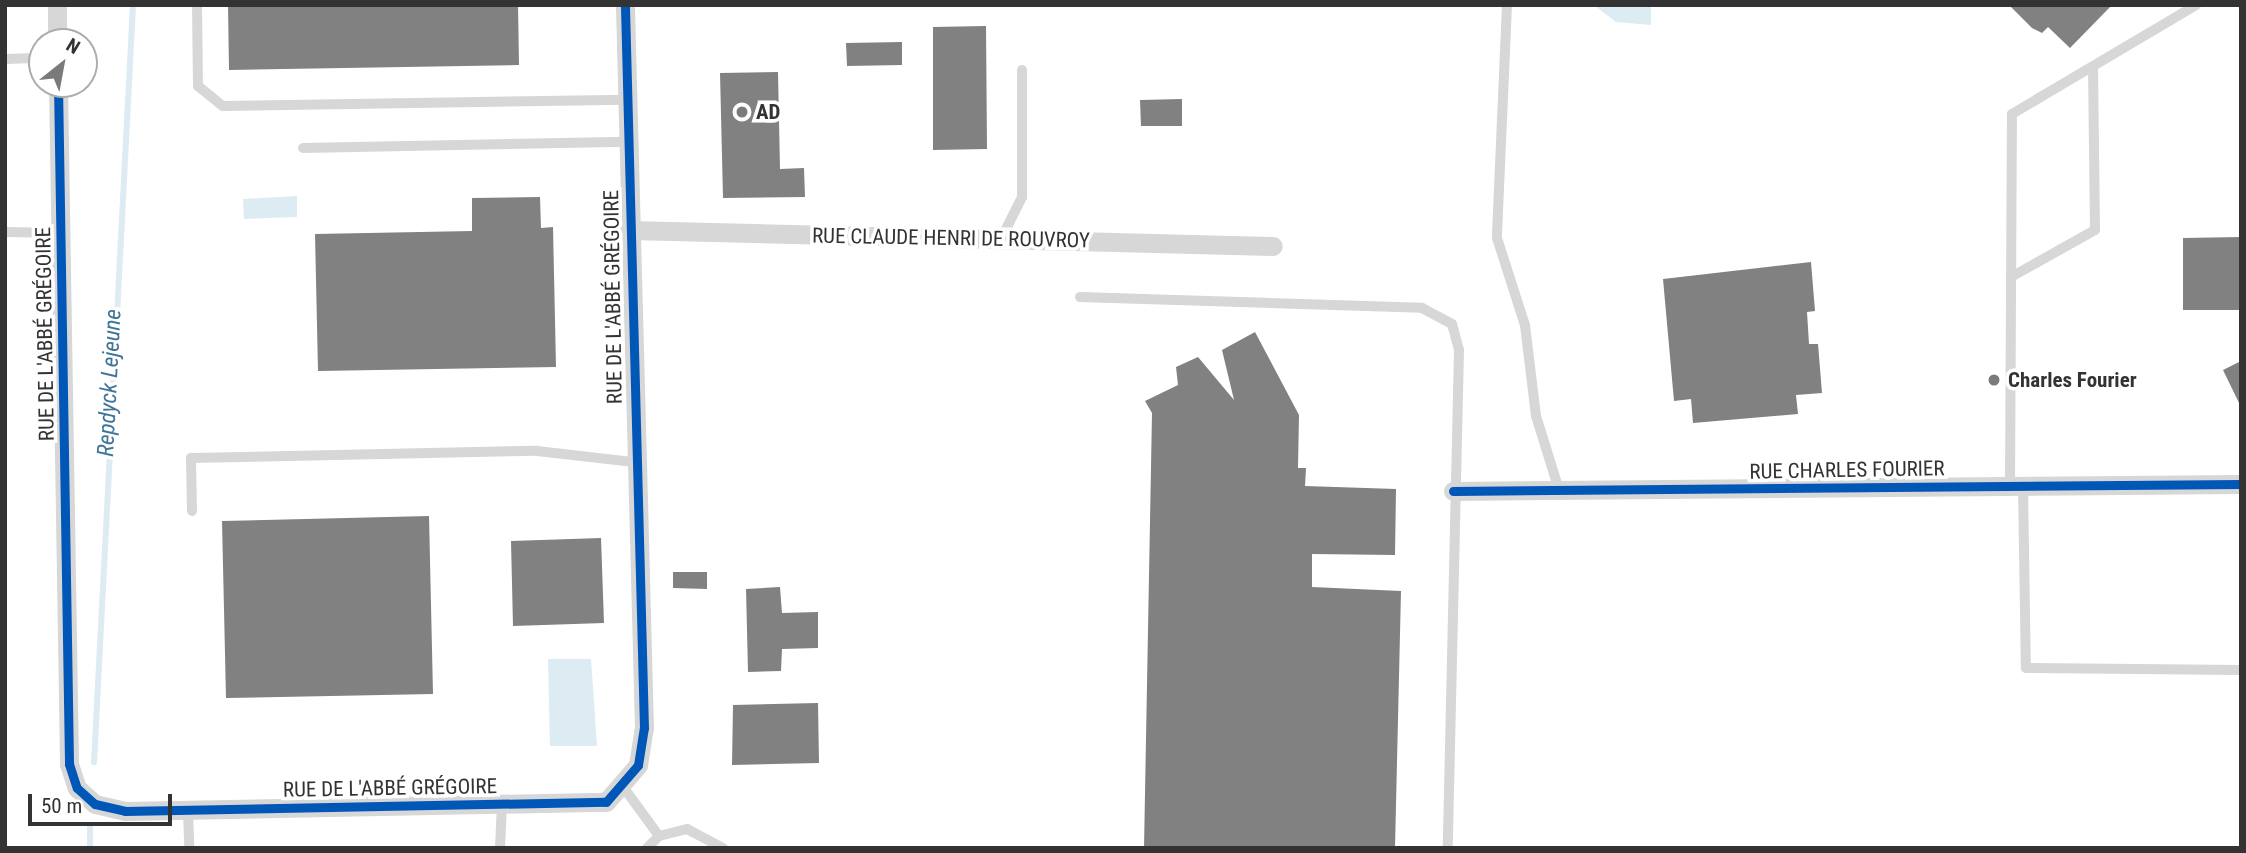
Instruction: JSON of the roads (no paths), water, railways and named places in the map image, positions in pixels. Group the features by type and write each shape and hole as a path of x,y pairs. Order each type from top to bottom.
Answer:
{"street":[{"path":"57,5 57,28"},
{"name":"RUE DE L'ABBÉ GRÉGOIRE","path":"58,98 70,771 81,793 102,806 188,810 606,802 624,788 638,765 644,728 634,462 625,5"},
{"name":"RUE CLAUDE HENRI DE ROUVROY","path":"629,230 1273,246"},
{"name":"RUE CHARLES FOURIER","path":"1453,491 2241,484"}],"lane":[{"path":"197,5 198,86 223,106 627,100"},
{"path":"1507,5 1497,238 1525,326 1536,416 1559,491"},
{"path":"2196,5 2012,114 2011,277 2016,486 2026,668 2241,670"},
{"path":"5,59 28,58"},
{"path":"2011,277 2095,230 2093,67"},
{"path":"1001,239 1023,197 1022,70"},
{"path":"303,148 627,142"},
{"path":"5,232 60,233"},
{"path":"1080,296 1438,312 1459,340 1453,491 1448,848"},
{"path":"192,511 191,458 537,451 634,462"},
{"path":"624,788 659,836"},
{"path":"500,848 502,804"},
{"path":"188,810 188,848"},
{"path":"647,848 659,836 687,829 723,848"}],"waterway":[{"name":"Repdyck Lejeune","path":"94,762 133,5"},
{"name":"Repdyck Lejeune","path":"90,825 90,848"}],"place":[{"name":"AD","path":"742,112"},
{"name":"Charles Fourier","path":"1994,380"}]}
